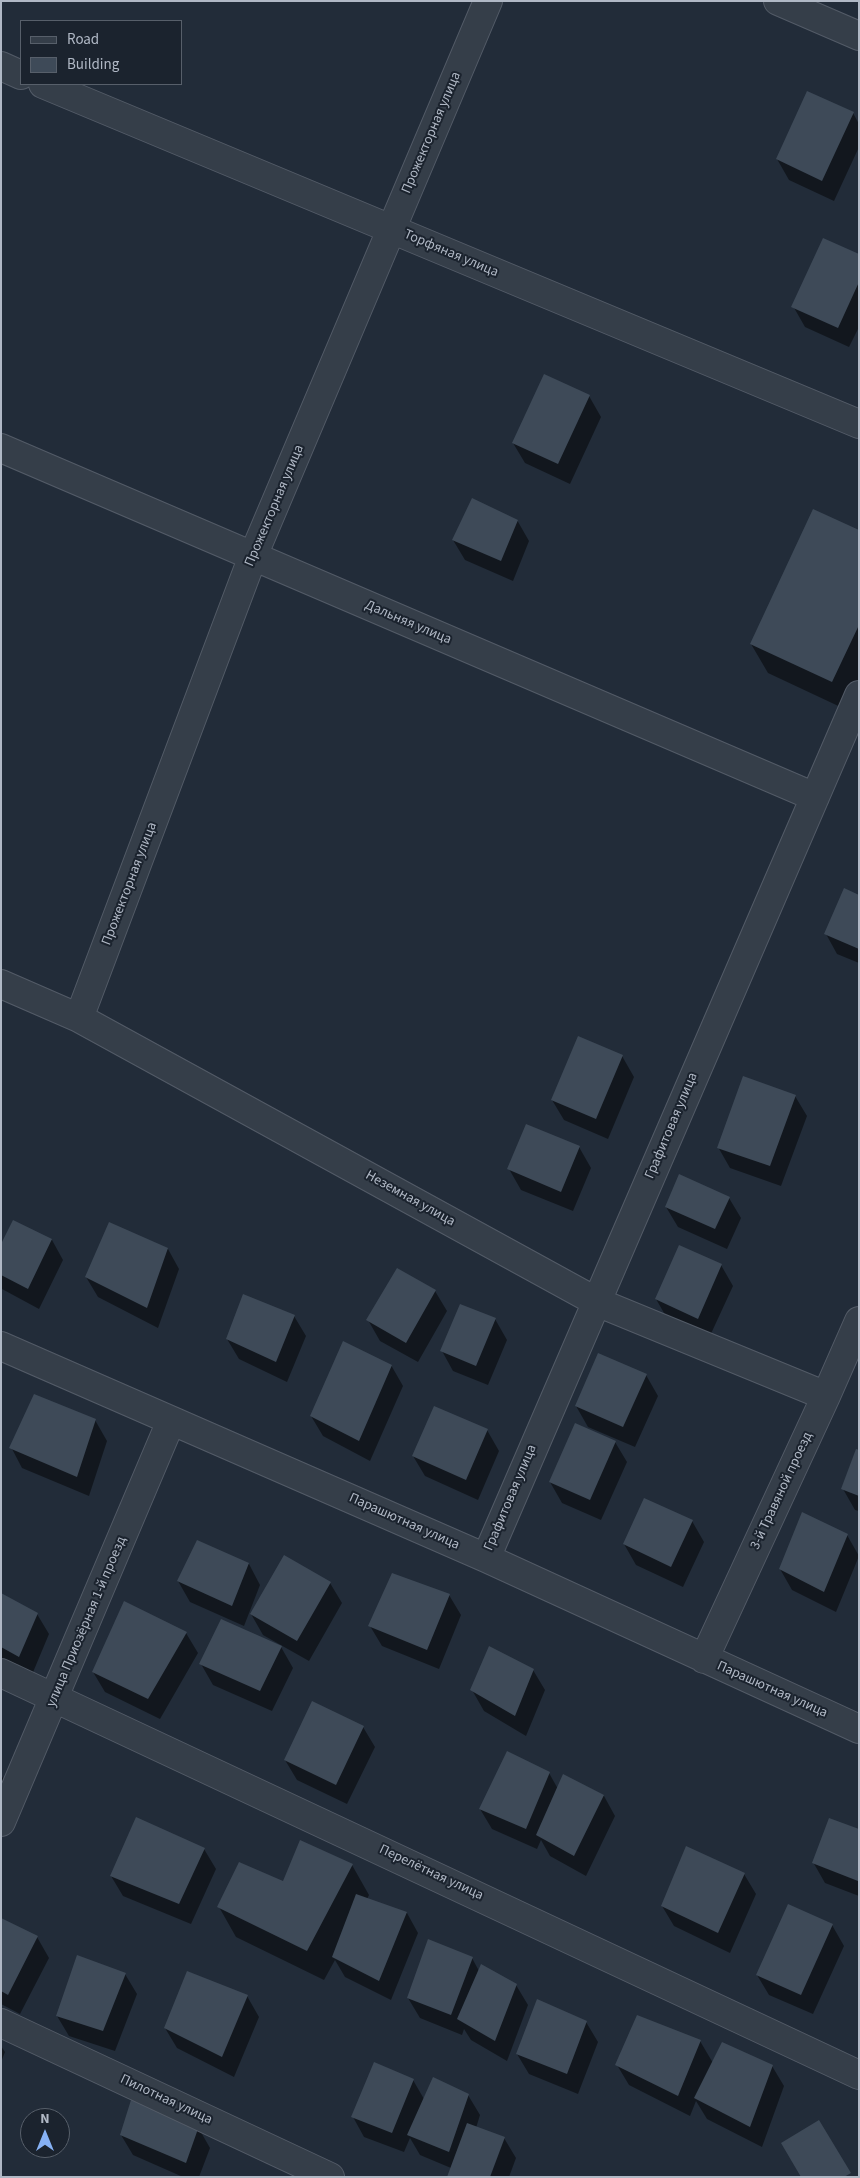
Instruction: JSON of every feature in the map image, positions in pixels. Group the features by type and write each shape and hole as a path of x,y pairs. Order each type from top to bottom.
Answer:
{"street":[{"name":"Прожекторная улица","path":"79,1018 253,556 488,1"},
{"path":"778,1 859,36"},
{"path":"1,66 20,75"},
{"name":"Торфяная улица","path":"45,85 859,424"},
{"name":"Дальняя улица","path":"1,448 814,797"},
{"name":"Графитовая улица","path":"486,1558 859,695"},
{"name":"Неземная улица","path":"1,984 79,1018 596,1302 826,1396"},
{"name":"3-й Травяной проезд","path":"704,1659 859,1321"},
{"name":"Парашютная улица","path":"1,1346 486,1558 859,1729"},
{"name":"улица Приозёрная 1-й проезд","path":"1,1822 171,1421"},
{"name":"Перелётная улица","path":"1,1673 55,1696 859,2075"},
{"name":"Пилотная улица","path":"1,2023 330,2177"}],"building":[{"path":"807,91 854,112 822,181 776,159"},
{"path":"823,238 859,254 859,282 838,328 791,307"},
{"path":"544,374 590,395 558,464 512,443"},
{"path":"472,498 518,520 501,561 452,540"},
{"path":"813,509 859,530 859,625 832,682 750,644"},
{"path":"844,888 859,895 859,949 824,934"},
{"path":"578,1036 623,1055 596,1119 551,1100"},
{"path":"743,1076 796,1095 770,1166 717,1148"},
{"path":"526,1124 580,1146 561,1192 507,1169"},
{"path":"679,1174 730,1197 715,1229 665,1207"},
{"path":"13,1220 52,1239 28,1289 1,1275 1,1244"},
{"path":"109,1222 168,1248 147,1308 85,1277"},
{"path":"679,1245 722,1264 698,1319 655,1299"},
{"path":"397,1268 436,1290 406,1343 366,1320"},
{"path":"243,1294 295,1315 276,1362 226,1339"},
{"path":"460,1304 496,1318 476,1366 440,1351"},
{"path":"343,1341 392,1365 359,1441 310,1416"},
{"path":"598,1353 647,1374 623,1427 575,1406"},
{"path":"34,1394 96,1419 77,1477 9,1448"},
{"path":"434,1406 488,1429 466,1480 412,1456"},
{"path":"575,1423 616,1441 590,1500 549,1482"},
{"path":"856,1449 859,1450 859,1496 841,1489"},
{"path":"644,1498 693,1520 671,1567 623,1544"},
{"path":"802,1512 848,1534 824,1592 779,1569"},
{"path":"197,1540 249,1563 232,1606 177,1581"},
{"path":"284,1555 331,1582 297,1641 250,1614"},
{"path":"392,1573 450,1594 427,1650 368,1626"},
{"path":"1,1593 38,1613 19,1657 1,1647"},
{"path":"124,1601 187,1632 148,1699 92,1672"},
{"path":"221,1619 282,1646 260,1691 199,1664"},
{"path":"489,1646 534,1669 515,1716 470,1690"},
{"path":"312,1701 364,1726 336,1785 284,1760"},
{"path":"507,1751 550,1772 526,1829 479,1809"},
{"path":"563,1774 604,1795 574,1856 536,1835"},
{"path":"136,1817 205,1848 179,1904 110,1876"},
{"path":"829,1818 859,1829 858,1881 812,1863"},
{"path":"300,1840 353,1864 307,1951 217,1907 239,1862 283,1881"},
{"path":"686,1846 745,1873 718,1933 661,1906"},
{"path":"356,1894 407,1912 379,1981 332,1957"},
{"path":"788,1904 833,1924 801,1995 756,1975"},
{"path":"1,1918 38,1936 8,1995 1,1991"},
{"path":"428,1939 473,1957 451,2015 407,1998"},
{"path":"77,1955 126,1973 103,2031 56,2016"},
{"path":"481,1964 517,1984 495,2041 457,2019"},
{"path":"187,1971 248,1995 222,2057 164,2028"},
{"path":"537,1999 587,2021 567,2074 516,2054"},
{"path":"637,2015 701,2040 678,2096 615,2065"},
{"path":"722,2042 773,2065 750,2127 694,2098"},
{"path":"374,2062 414,2079 392,2133 351,2117"},
{"path":"433,2077 469,2094 449,2152 407,2135"},
{"path":"131,2100 199,2126 186,2163 120,2135"},
{"path":"819,2120 851,2173 844,2177 801,2177 781,2143"},
{"path":"467,2123 505,2137 490,2177 447,2177"}]}
